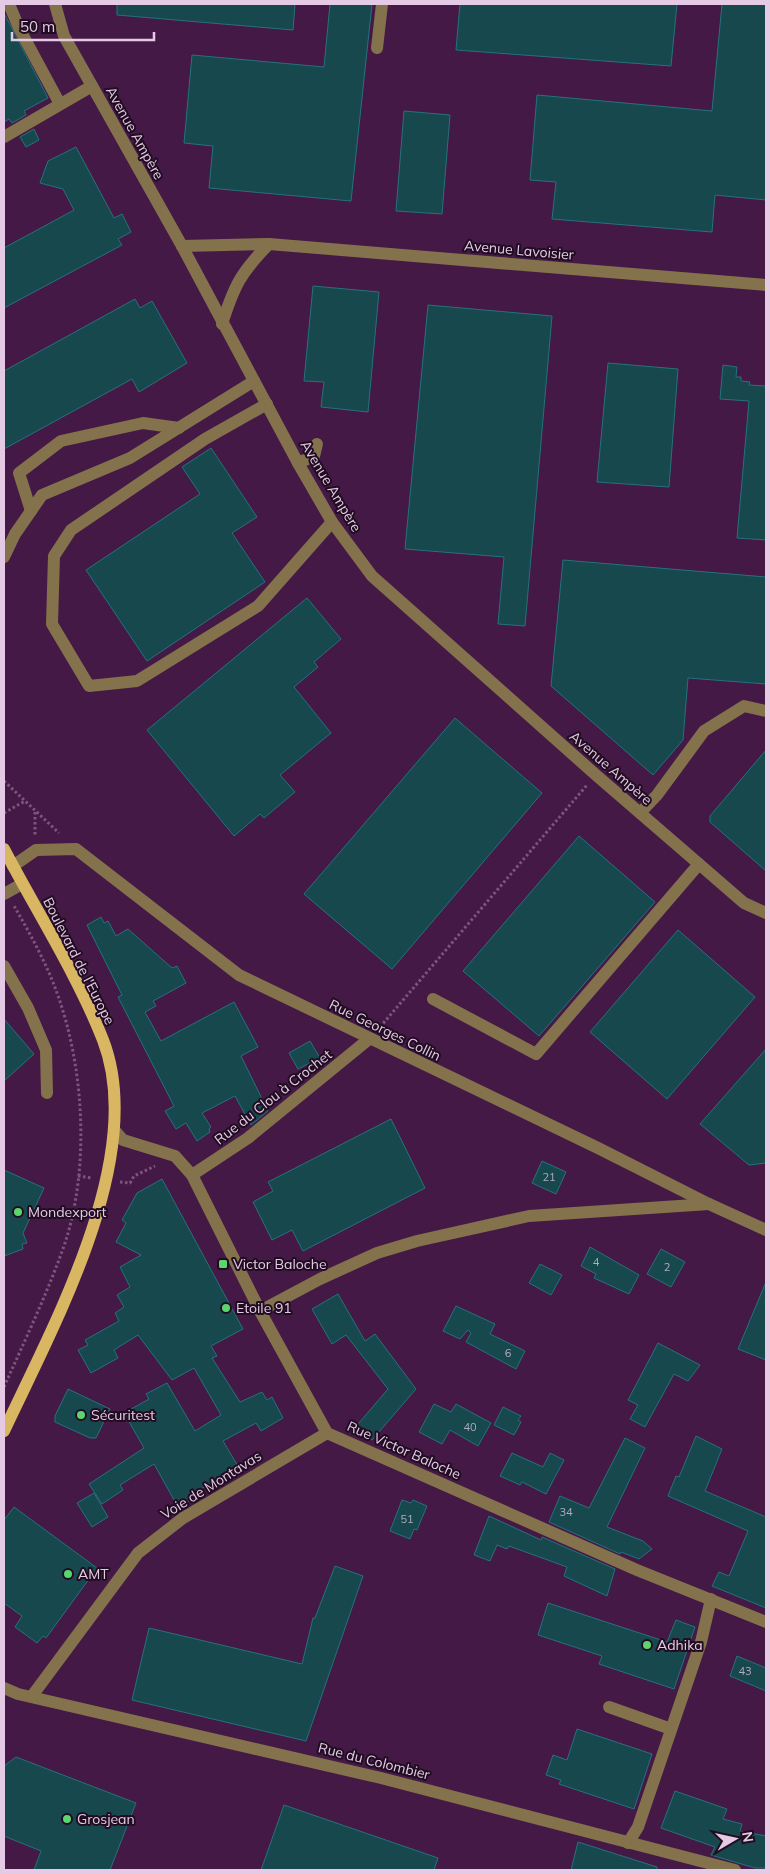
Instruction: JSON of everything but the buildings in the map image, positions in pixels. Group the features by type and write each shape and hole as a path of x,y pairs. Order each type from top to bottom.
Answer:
{"main road":[{"name":"Boulevard de l'Europe","path":"4,849 71,971 104,1042 114,1088 115,1132 106,1179 77,1272 4,1431"}],"street":[{"path":"10,4 19,28 60,104"},
{"name":"Avenue Ampère","path":"55,4 64,36 182,246 298,463 332,522 372,576 699,864 744,902 766,912"},
{"path":"377,48 382,4"},
{"path":"4,137 92,86"},
{"path":"222,324 232,290 250,263 269,244"},
{"name":"Avenue Lavoisier","path":"182,246 269,244 766,285"},
{"path":"4,557 15,534 42,495 130,458 254,381"},
{"path":"267,404 205,439 71,530 54,556 52,624 89,686 137,681 258,606 332,522"},
{"path":"31,511 19,474 61,441 143,423 179,428"},
{"path":"298,463 314,456 318,444"},
{"path":"640,813 657,794 704,731 744,706 766,711"},
{"path":"13,866 36,850 76,849"},
{"name":"Rue Georges Collin","path":"76,849 239,975 766,1230"},
{"path":"433,999 536,1054 699,864"},
{"path":"5,893 22,884"},
{"path":"4,966 28,1008 46,1050 47,1093"},
{"name":"Rue du Clou à Crochet","path":"192,1175 248,1138 369,1039"},
{"path":"115,1132 123,1140 175,1156"},
{"name":"Rue Victor Baloche","path":"175,1156 192,1175 260,1311 327,1433 637,1570 766,1622"},
{"path":"260,1311 320,1279 377,1253 417,1241 530,1216 709,1204"},
{"name":"Voie de Montavas","path":"32,1696 138,1553 183,1518 327,1433"},
{"path":"628,1843 638,1827 702,1642 711,1599"},
{"name":"Rue du Colombier","path":"4,1688 18,1694 381,1778 735,1870"},
{"path":"609,1707 671,1729"}],"path":[{"path":"369,1039 596,775"},
{"path":"4,781 76,849"},
{"path":"4,813 25,801"},
{"path":"35,811 36,850"},
{"path":"4,1387 44,1298 65,1242 78,1176 81,1118 70,1042 57,992 32,936 5,893"},
{"path":"78,1176 130,1183 140,1172 175,1156"}],"place":[{"name":"Mondexport","path":"18,1212"},
{"name":"Victor Baloche","path":"223,1264"},
{"name":"Etoile 91","path":"226,1308"},
{"name":"Sécuritest","path":"81,1415"},
{"name":"AMT","path":"68,1574"},
{"name":"Adhika","path":"647,1645"},
{"name":"Grosjean","path":"67,1819"}]}
